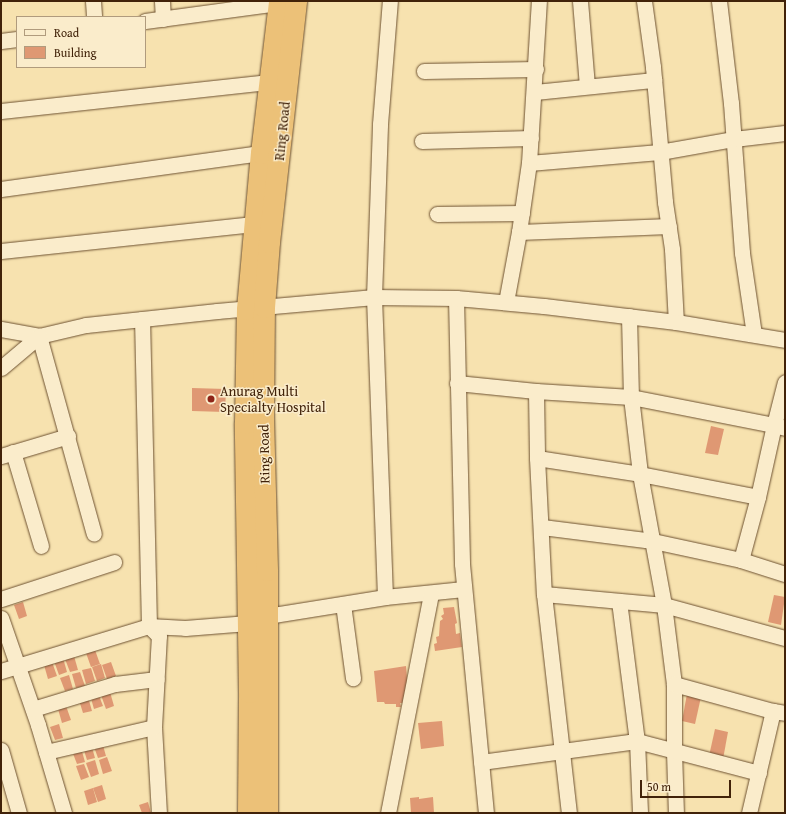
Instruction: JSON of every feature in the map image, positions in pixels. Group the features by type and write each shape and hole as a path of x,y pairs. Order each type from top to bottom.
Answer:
{"highway":[{"name":"Ring Road","path":"248,813 258,619 263,416 255,308 254,224 269,82 284,2"},
{"name":"Ring Road","path":"255,308 269,242 284,2"},
{"name":"Ring Road","path":"258,619 267,813"}],"street":[{"path":"92,1 94,16"},
{"path":"162,1 163,19"},
{"path":"385,597 374,298 380,124 390,1"},
{"path":"506,302 520,232 532,138 539,1"},
{"path":"580,1 587,86"},
{"path":"644,1 672,249 676,322"},
{"path":"719,1 734,139 742,253 754,334"},
{"path":"146,21 284,2"},
{"path":"1,41 16,39"},
{"path":"424,70 536,69"},
{"path":"535,92 654,80"},
{"path":"1,111 269,82"},
{"path":"529,163 660,152 734,139 785,133"},
{"path":"422,141 532,138"},
{"path":"1,189 261,153"},
{"path":"437,214 522,213"},
{"path":"1,251 254,224"},
{"path":"520,232 669,226"},
{"path":"1,329 39,336 86,325 255,308 374,298 456,298 506,302 676,322 785,340"},
{"path":"456,298 457,383 464,589 486,813"},
{"path":"629,316 632,397 640,474 664,605 674,684 676,813"},
{"path":"142,319 149,626 159,636 154,727 159,813"},
{"path":"1,368 39,336"},
{"path":"39,336 94,534"},
{"path":"741,560 758,497 780,427 785,382"},
{"path":"457,383 536,391 632,397 780,427"},
{"path":"536,391 537,458 542,527 544,594 569,813"},
{"path":"41,546 7,454 68,436"},
{"path":"537,458 640,474 758,497"},
{"path":"542,527 653,542 741,560 785,574"},
{"path":"1,600 114,562"},
{"path":"1,671 149,626 185,628 258,619 385,597 464,589"},
{"path":"388,813 431,593"},
{"path":"544,594 664,605 785,638"},
{"path":"619,601 637,741 640,813"},
{"path":"343,604 353,678"},
{"path":"1,618 33,709 64,813"},
{"path":"33,709 115,684 156,679"},
{"path":"674,684 779,712 759,773 748,813"},
{"path":"46,752 154,727"},
{"path":"481,762 637,741 759,773"},
{"path":"1,750 19,813"}],"building":[{"path":"192,388 226,389 225,412 192,411"},
{"path":"711,426 724,429 718,455 705,453"},
{"path":"774,595 785,597 781,625 768,622"},
{"path":"23,602 27,616 19,619 14,605"},
{"path":"454,607 457,623 455,624 456,634 460,633 462,647 435,651 434,644 437,643 436,637 439,636 440,621 443,619 441,616 444,614 443,608"},
{"path":"95,650 100,664 91,667 86,653"},
{"path":"74,656 78,670 70,672 65,659"},
{"path":"63,658 67,672 59,675 54,661"},
{"path":"52,662 57,676 48,679 44,665"},
{"path":"111,662 116,676 107,679 102,665"},
{"path":"101,664 105,678 97,681 92,667"},
{"path":"406,666 408,690 403,698 403,703 400,703 401,707 396,707 396,704 377,702 374,671"},
{"path":"91,668 95,681 86,684 82,670"},
{"path":"80,672 85,686 76,688 72,674"},
{"path":"69,675 73,689 65,691 60,678"},
{"path":"110,692 114,706 106,709 101,695"},
{"path":"98,693 103,706 94,709 90,695"},
{"path":"687,694 701,697 695,724 682,721"},
{"path":"88,697 92,711 83,713 79,700"},
{"path":"66,706 71,720 62,723 58,709"},
{"path":"442,721 444,746 421,749 418,723"},
{"path":"59,724 63,738 55,740 50,727"},
{"path":"715,729 728,732 723,759 709,756"},
{"path":"102,742 106,756 98,758 93,744"},
{"path":"91,744 95,758 87,760 83,747"},
{"path":"81,748 85,762 77,764 72,751"},
{"path":"107,757 112,771 103,774 99,760"},
{"path":"95,760 99,774 91,777 86,763"},
{"path":"84,764 89,777 81,780 76,766"},
{"path":"102,785 106,799 98,802 93,788"},
{"path":"93,788 97,802 88,805 84,791"},
{"path":"419,797 419,799 433,797 434,813 411,813 410,798"},
{"path":"148,802 151,813 142,813 139,805"}],"place":[{"name":"Anurag Multi Specialty Hospital","path":"211,399"}]}
